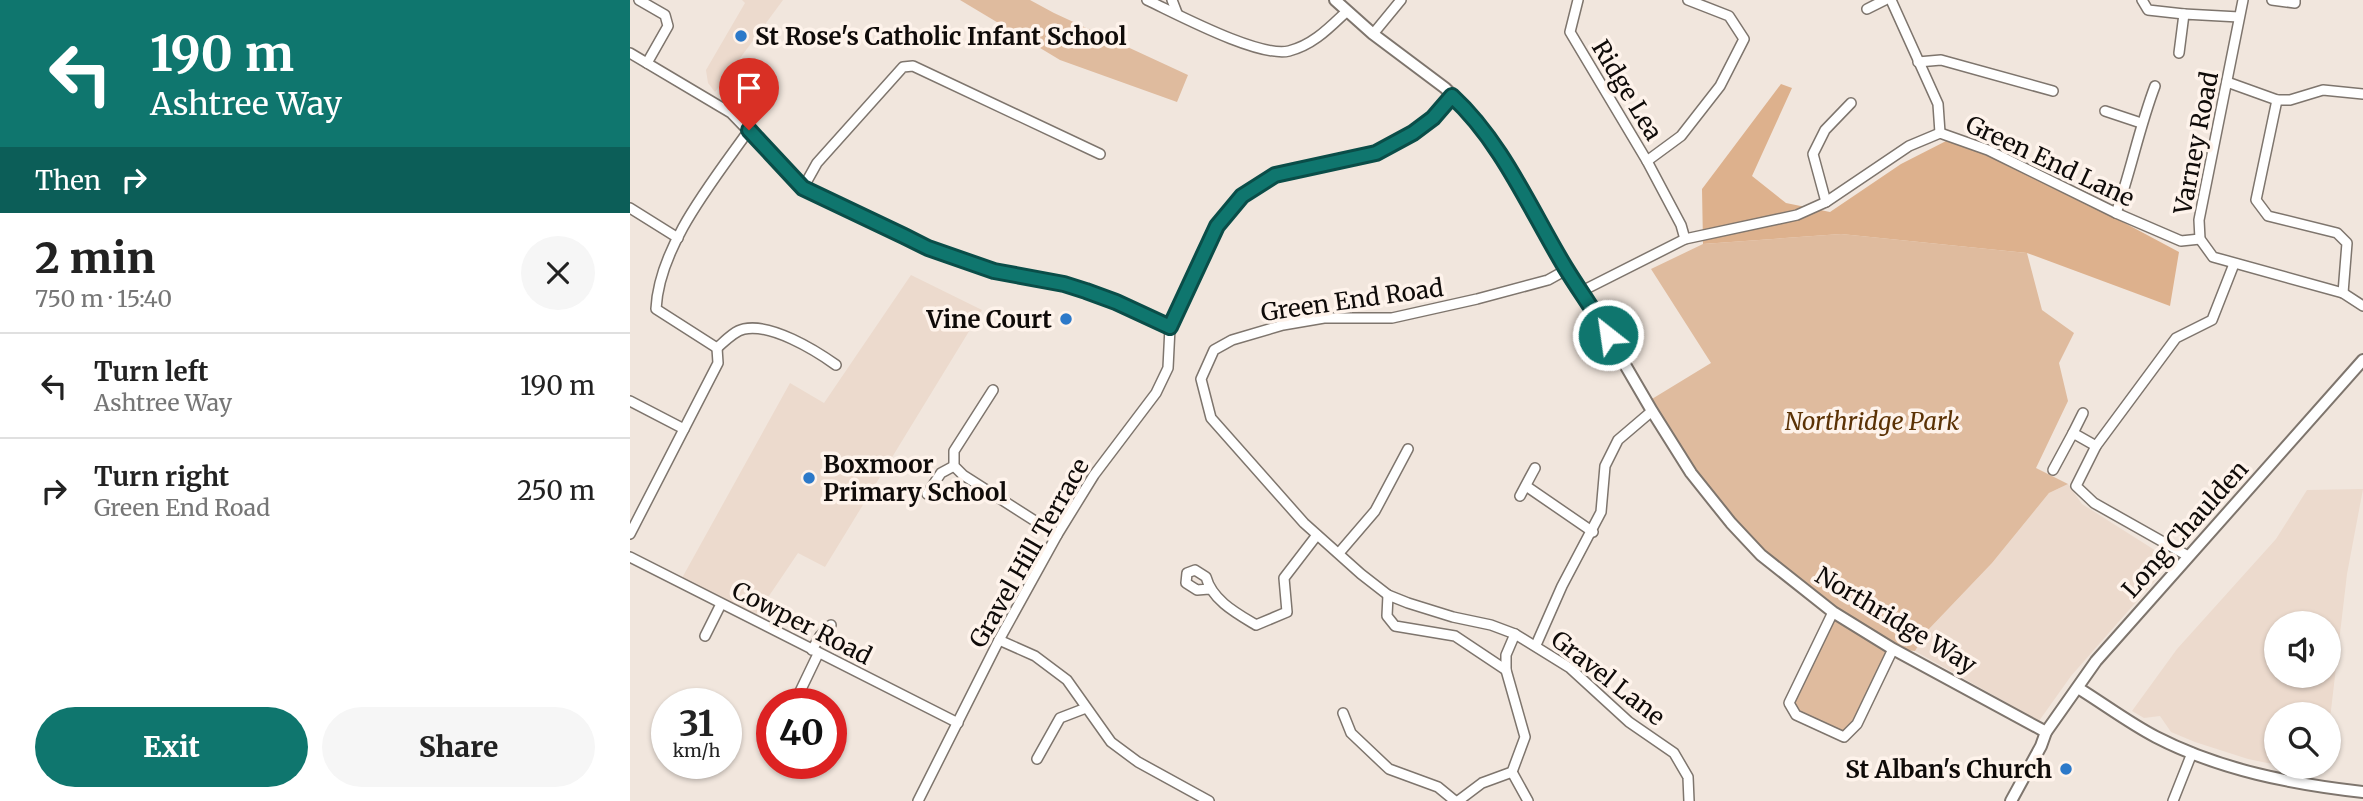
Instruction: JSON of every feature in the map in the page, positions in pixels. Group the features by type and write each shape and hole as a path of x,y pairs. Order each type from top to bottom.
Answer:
{"street":[{"path":"639,0 665,15 668,26 648,63"},
{"path":"1147,0 1254,48 1287,52 1315,40 1346,12"},
{"path":"1172,0 1177,13"},
{"name":"Northridge Way","path":"1335,0 1373,34 1446,88 1473,116 1509,170 1566,270 1582,291 1691,473 1731,523 1771,564 1833,612 1893,649 2046,732"},
{"path":"1373,34 1401,0"},
{"name":"Ridge Lea","path":"1578,0 1570,32 1647,161 1681,225 1685,239"},
{"name":"Ridge Lea","path":"1647,161 1681,136 1720,86 1744,39 1729,16 1688,0"},
{"path":"1867,9 1885,0"},
{"path":"1891,0 1938,104 1940,133"},
{"path":"2141,0 2148,10 2239,17"},
{"name":"Varney Road","path":"2243,0 2199,220 2200,239 2213,257 2343,293 2363,306"},
{"path":"2272,0 2295,3 2295,0"},
{"path":"2179,53 2185,14"},
{"path":"630,53 731,113 803,188 928,248 994,271 1064,284 1086,291 1170,327 1217,226 1242,196 1275,175 1376,153 1413,133 1433,118 1452,96"},
{"path":"1918,62 1941,60 2053,91"},
{"path":"803,188 817,163 903,67 913,66 1100,154"},
{"path":"2227,82 2277,100 2290,100 2323,90 2363,94"},
{"path":"2116,213 2141,123 2155,86"},
{"path":"2277,100 2256,200 2268,216 2337,233 2347,243 2343,293"},
{"path":"1826,202 1813,154 1825,130 1851,103"},
{"path":"2105,111 2141,123"},
{"path":"717,348 656,309 657,289 678,238 708,187 749,130"},
{"name":"Green End Lane","path":"1582,291 1685,239 1797,215 1826,202 1909,146 1940,133 1989,150 2116,213 2181,241 2200,239"},
{"path":"630,208 678,238"},
{"path":"2188,556 2094,503 2076,485 2096,446 2176,338 2213,320 2234,264"},
{"name":"Green End Road","path":"1201,379 1214,350 1245,336 1283,325 1324,318 1392,318 1548,280 1566,270"},
{"name":"Gravel Hill Terrace","path":"918,801 999,640 1057,535 1094,475 1157,393 1168,368 1170,327"},
{"path":"717,348 741,329 760,329 805,346 836,365"},
{"path":"630,534 718,363 717,348"},
{"name":"Long Chaulden","path":"2011,801 2046,732 2096,662 2363,360"},
{"name":"Gravel Lane","path":"1201,379 1212,418 1317,535 1361,574 1388,595 1408,603 1515,634 1570,668 1629,722 1674,753 1688,777 1689,801"},
{"path":"993,390 954,451 954,466 963,475 1057,535"},
{"path":"630,401 684,429"},
{"path":"1536,645 1562,586 1593,532 1601,512 1605,466 1618,440 1652,411"},
{"path":"2053,470 2083,413"},
{"path":"2073,433 2096,446"},
{"path":"1339,553 1375,511 1408,449"},
{"path":"927,494 941,473 954,466"},
{"path":"1520,496 1535,468"},
{"path":"1526,486 1593,532"},
{"path":"1209,589 1234,612 1256,625 1287,612 1284,578 1317,535"},
{"name":"Cowper Road","path":"630,557 958,723"},
{"path":"1388,595 1387,617 1395,626 1455,636 1506,670"},
{"path":"705,636 721,604"},
{"path":"1833,612 1789,702 1796,715 1844,737 1857,724 1893,649"},
{"path":"800,688 820,636 831,625"},
{"path":"1515,634 1506,655 1506,670 1525,737 1512,772 1528,801"},
{"path":"999,640 1035,656 1067,680 1111,742 1138,762 1203,799"},
{"path":"2078,688 2154,736 2192,754 2318,787 2363,792"},
{"path":"1037,759 1060,718 1086,708"},
{"path":"1343,713 1351,733 1388,769 1438,787 1457,801 1482,783 1512,772"},
{"path":"2173,801 2192,754"}],"shaded area":[{"name":"St Rose's Catholic Infant School","path":"742,0 783,0 715,92 708,83 706,70 745,3"},
{"path":"1781,84 1792,88 1752,176 1786,203 1830,212 1901,164 1950,139 2016,165 2179,252 2170,306 2027,253 1841,234 1703,244 1702,189"},
{"name":"Boxmoor Primary School","path":"911,275 982,310 825,567 798,553 756,615 682,578 790,383 824,403"},
{"path":"2068,484 2082,504 2172,561 2071,676 2039,721 1915,651 1928,630 1992,563 2049,493"},
{"path":"2363,489 2347,574 2341,625 2341,611 2264,611 2264,688 2334,688 2332,702 2264,702 2264,762 2195,742 2171,732 2160,716 2144,718 2132,711 2177,649 2276,539 2307,490"}],"green space":[{"path":"960,0 1030,0 1188,75 1177,102 1060,60"},
{"name":"Northridge Park","path":"1841,234 2027,253 2042,310 2074,333 2059,363 2068,401 2036,468 2068,484 2049,493 1992,563 1928,630 1915,651 1893,649 1857,724 1844,737 1796,715 1789,703 1833,612 1731,523 1647,402 1711,363 1651,269 1703,244"}],"place":[{"name":"St Rose's Catholic Infant School","path":"741,36"},
{"name":"Vine Court","path":"1066,319"},
{"name":"Boxmoor Primary School","path":"809,478"},
{"name":"St Alban's Church","path":"2066,769"}],"route":[{"path":"749,130 803,188 855,214 928,248 994,271 1064,284 1086,291 1170,327 1217,226 1242,196 1275,175 1376,153 1413,133 1433,118 1452,96 1473,116 1509,170 1566,270 1608,335"}]}
